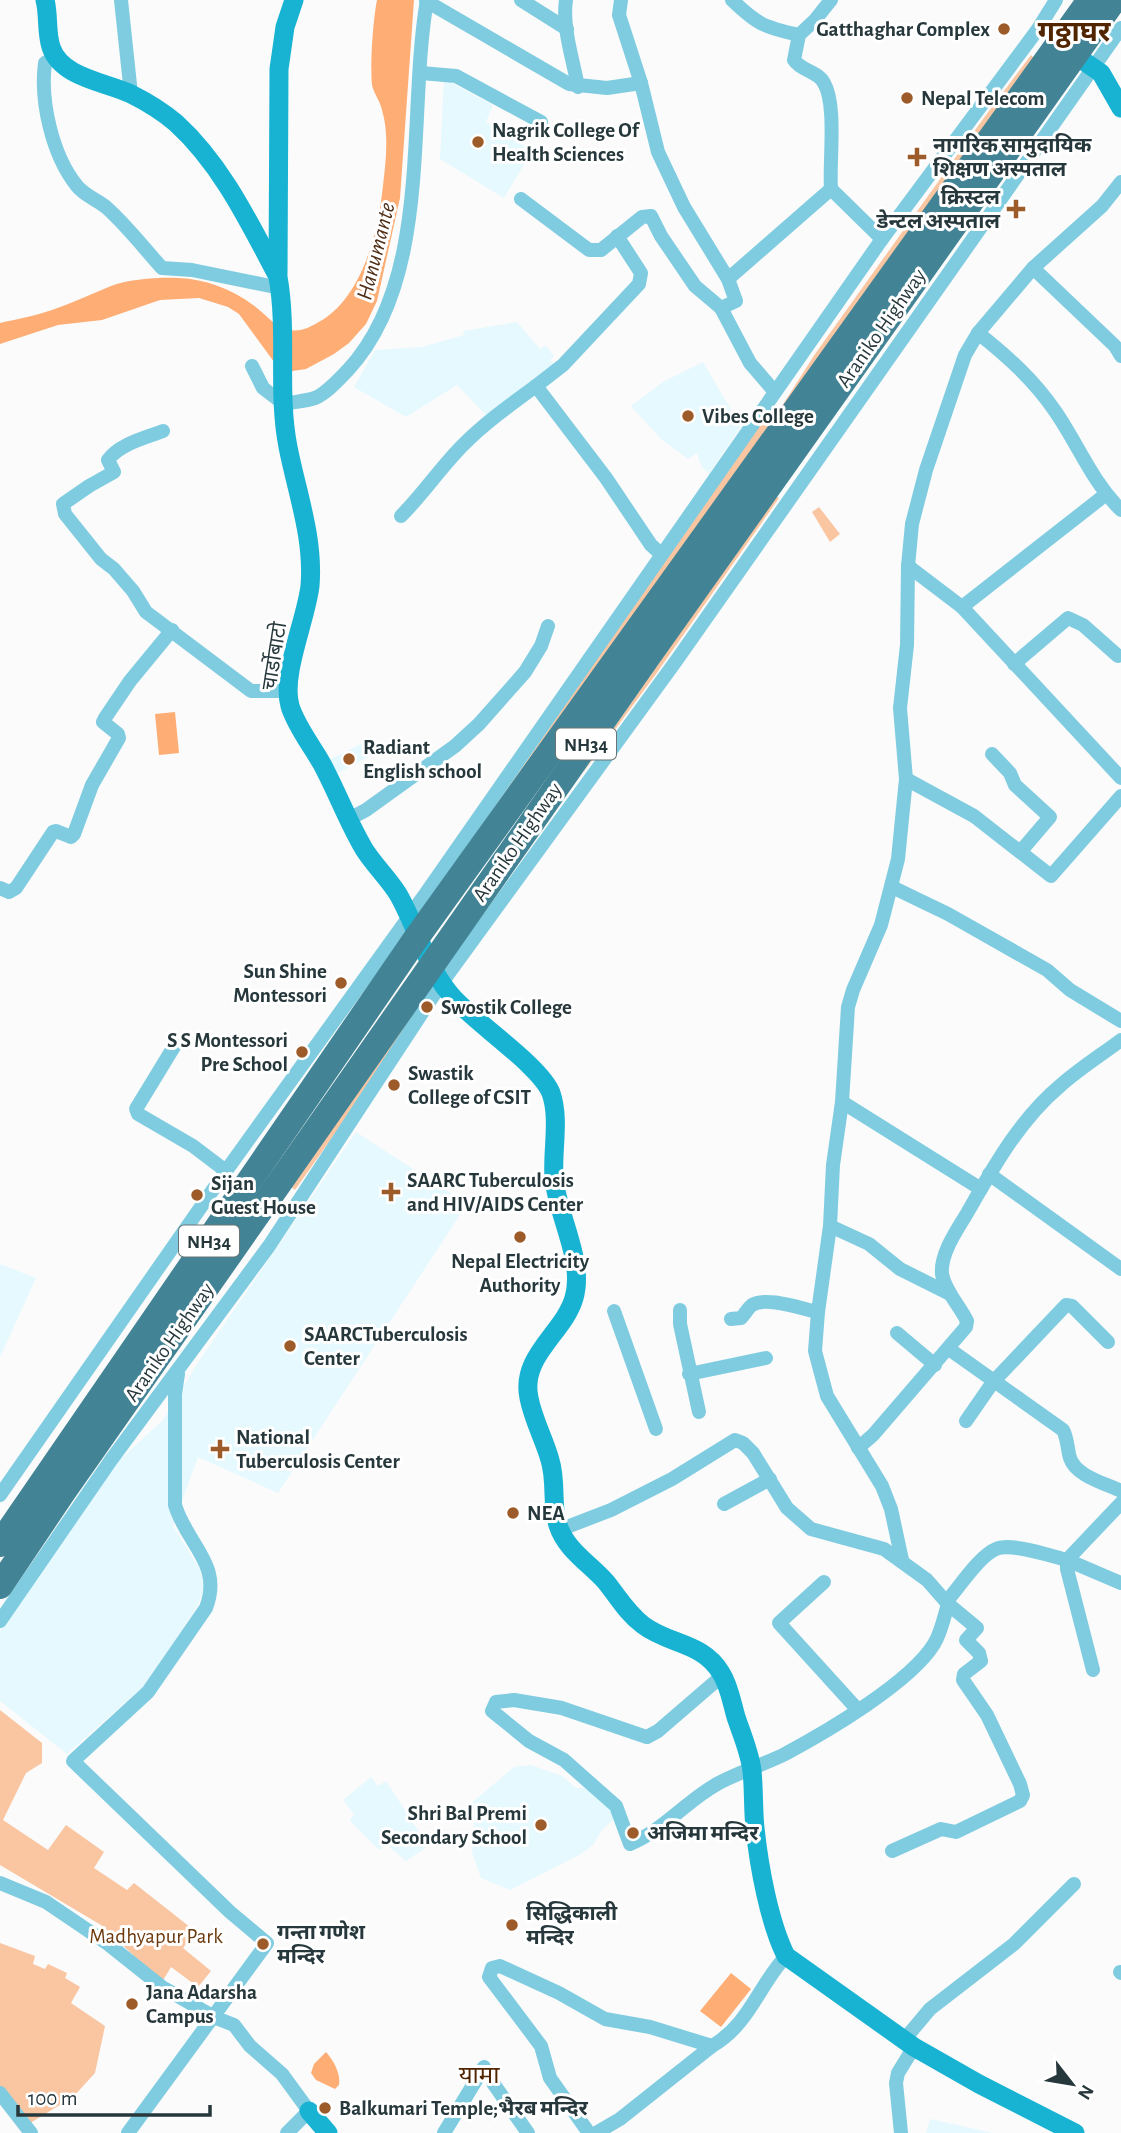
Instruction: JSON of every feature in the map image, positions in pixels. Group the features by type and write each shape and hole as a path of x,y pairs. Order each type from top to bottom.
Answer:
{"highway":[{"name":"Araniko Highway","path":"0,1586 436,975 1066,49 1090,0"},
{"name":"Araniko Highway","path":"0,1544 413,927 1066,49 1114,0"}],"main road":[{"path":"45,0 51,49 56,57 73,72 131,94 164,113 193,140 224,180 246,216 279,283"},
{"name":"चार्डोबाटो","path":"294,0 283,38 279,69 279,283 288,447 310,545 310,587 288,691 291,709 365,850 397,893 436,975 456,1002 537,1074 550,1090 555,1114 554,1177 577,1284 570,1309 543,1345 527,1383 528,1396 552,1464 555,1515 559,1530"},
{"path":"1066,49 1106,80 1121,108"},
{"path":"559,1530 568,1546 606,1582 627,1611 641,1624 669,1640 696,1647 710,1658 723,1675 752,1767 754,1825 760,1863 779,1941 786,1956 909,2043 979,2084 1076,2133"},
{"path":"309,2111 328,2133"}],"street":[{"path":"121,0 131,94"},
{"path":"521,0 567,29"},
{"path":"566,0 567,29 578,87"},
{"path":"621,0 619,15 641,83 658,152 684,207 728,279 736,301 721,308"},
{"path":"732,0 753,21 799,35"},
{"path":"831,0 799,35 794,60 797,65 824,82 828,94 832,141 831,189 883,239"},
{"path":"1056,0 1066,49"},
{"path":"252,366 263,388 284,400 317,397 341,378 366,348 388,301 400,265 413,175 427,1 569,84 607,88 641,83"},
{"path":"0,1495 226,1171 413,927 661,554 883,239 1066,49 1121,28"},
{"path":"56,57 45,63 44,96 59,154 78,188 104,205 162,268 279,283"},
{"path":"421,73 456,76 541,122"},
{"path":"902,1560 891,1509 882,1486 827,1396 816,1351 818,1312 830,1226 833,1165 842,1102 848,1007 852,990 881,925 898,859 906,779 900,708 907,645 908,566 916,505 965,355 978,334 1033,268 1102,206 1121,182"},
{"path":"728,279 831,189"},
{"path":"521,199 589,250 601,250 642,217 651,216 661,236 695,286 721,308 750,363 775,392"},
{"path":"401,516 460,448 491,419 564,365 639,284 641,273 617,236"},
{"path":"1033,268 1115,346 1121,356"},
{"path":"978,334 1017,364 1054,409 1105,495 1121,510"},
{"path":"536,386 606,478 651,545 661,554"},
{"path":"163,431 111,455 108,460 114,472 63,504 65,514 101,559 114,569 133,591 146,612 251,691 288,691"},
{"path":"962,607 1105,495"},
{"path":"908,566 962,607 1118,769"},
{"path":"1014,664 1068,618 1083,625 1118,656"},
{"path":"349,819 366,810 455,747 525,672 541,646 548,626"},
{"path":"0,888 9,892 16,888 53,832 71,837 74,834 92,785 119,738 118,734 105,726 104,718 172,630"},
{"path":"992,754 1010,773 1015,785 1050,817 1021,851"},
{"path":"906,779 974,816 1051,876 1121,796"},
{"path":"892,887 948,914 1047,970 1070,990 1121,1021"},
{"path":"0,1621 104,1470 269,1246 436,975"},
{"path":"858,1448 873,1435 935,1365 965,1327 967,1321 942,1275 946,1254 989,1174 1017,1132 1059,1086 1121,1040"},
{"path":"175,1045 136,1109 138,1114 193,1146 226,1171"},
{"path":"842,1102 981,1189"},
{"path":"989,1174 1121,1269"},
{"path":"830,1226 869,1244 900,1269 950,1294"},
{"path":"731,1319 741,1318 749,1306 758,1303 777,1302 818,1312"},
{"path":"966,1421 993,1382 1066,1305 1072,1306 1108,1342"},
{"path":"680,1310 689,1374 699,1412"},
{"path":"614,1311 656,1429"},
{"path":"897,1333 935,1365"},
{"path":"949,1349 1063,1430 1069,1442 1068,1454 1073,1466 1080,1472 1121,1491"},
{"path":"689,1374 766,1358"},
{"path":"128,2133 267,1943 230,1912 73,1761 153,1686 206,1608 211,1595 212,1585 207,1564 180,1522 175,1505 174,1394 179,1370"},
{"path":"559,1530 611,1510 673,1479 735,1440 743,1443 753,1453 787,1508 811,1529 884,1549 927,1580 947,1603 977,1628 966,1640 979,1653 981,1661 964,1674 963,1680 988,1715 1023,1796 1020,1801 956,1832 941,1829 892,1850"},
{"path":"724,1504 770,1479"},
{"path":"1093,1670 1067,1560 1121,1503"},
{"path":"723,1675 647,1737 562,1708 514,1700 496,1702 492,1710 529,1741 564,1760 615,1806 630,1844 657,1830 691,1800 752,1767 783,1755 888,1690 935,1644 947,1603 982,1560 995,1549 1009,1547 1067,1560 1121,1583"},
{"path":"824,1582 779,1623 858,1710"},
{"path":"0,1883 54,1907 108,1944 162,1987 234,2025 250,2046 282,2074 309,2111 288,2133"},
{"path":"901,2133 896,2083 898,2073 909,2043 930,2009 1014,1944 1074,1884"},
{"path":"596,2133 620,2119 723,2039 746,2016 786,1956"},
{"path":"589,2133 550,2078 541,2046 489,1977 492,1968 500,1966 559,1993 605,2019 650,2027 712,2046"},
{"path":"444,2133 458,2114 484,2067"},
{"path":"493,2083 528,2133"},
{"path":"0,2094 31,2133"}],"shaded area":[{"name":"Nagrik College Of Health Sciences","path":"444,79 493,105 486,122 532,151 504,198 440,159"},
{"path":"517,322 540,349 546,345 554,356 550,360 555,365 488,417 457,385 406,417 354,387 375,350 422,347 464,335 463,331"},
{"name":"Vibes College","path":"703,362 741,427 709,474 701,465 697,453 688,459 661,439 631,406 663,382"},
{"name":"Radiant English school","path":"365,742 372,755 336,774 329,760"},
{"name":"National Tuberculosis Center","path":"356,1132 467,1204 278,1493 198,1457 173,1526 203,1578 205,1587 197,1607 147,1683 67,1754 0,1701 0,1631 102,1476 163,1420 197,1364"},
{"path":"0,1264 36,1278 0,1357"},
{"name":"Shri Bal Premi Secondary School","path":"531,1765 562,1776 576,1788 586,1788 617,1816 602,1830 593,1845 581,1854 510,1890 481,1878 472,1852 474,1820 468,1806 514,1767"},
{"path":"371,1777 378,1786 386,1781 428,1846 406,1861 386,1844 379,1850 350,1821 354,1814 343,1800"},
{"path":"930,2119 993,2133 926,2133"}],"green space":[{"path":"1031,55 1034,58 435,894 568,701 577,683 751,435 782,406 815,354"},
{"path":"775,496 779,498 656,674 577,781"},
{"path":"819,507 840,534 830,542 812,512"},
{"path":"420,999 424,1001 295,1190 290,1186"},
{"name":"Madhyapur Park","path":"0,1710 42,1743 42,1763 26,1773 3,1820 48,1850 66,1825 104,1852 94,1868 127,1890 134,1883 195,1931 183,1948 211,1971 198,1987 171,1967 162,1982 101,1925 0,1865"},
{"path":"0,1943 35,1956 33,1964 45,1969 48,1964 67,1973 65,1978 80,1987 71,2003 105,2026 95,2073 73,2097 27,2125 0,2089"}],"water":[{"name":"Hanumante","path":"377,0 414,0 400,198 377,301 366,324 349,343 306,369 286,372 277,366 239,314 228,307 199,298 160,300 102,320 58,325 0,344 0,323 52,310 118,284 145,279 189,279 218,286 245,299 287,330 304,329 332,313 355,285 370,249 379,211 386,141 382,110 372,85 372,42"},
{"path":"175,712 179,753 159,755 155,714"},
{"path":"731,1973 751,1989 721,2027 700,2011"},
{"path":"326,2052 339,2076 339,2085 335,2089 316,2080 311,2073 314,2064"}],"place":[{"name":"Gatthaghar Complex","path":"1004,29"},
{"name":"Nepal Telecom","path":"907,98"},
{"name":"Nagrik College Of Health Sciences","path":"478,142"},
{"name":"नागरिक सामुदायिक शिक्षण अस्पताल","path":"917,157"},
{"name":"क्रिस्टल डेन्टल अस्पताल","path":"1016,209"},
{"name":"Vibes College","path":"688,416"},
{"name":"Radiant English school","path":"349,759"},
{"name":"Sun Shine Montessori","path":"341,983"},
{"name":"Swostik College","path":"427,1007"},
{"name":"S S Montessori Pre School","path":"302,1052"},
{"name":"Swastik College of CSIT","path":"394,1085"},
{"name":"SAARC Tuberculosis and HIV/AIDS Center","path":"391,1192"},
{"name":"Sijan Guest House","path":"197,1195"},
{"name":"Nepal Electricity Authority","path":"520,1237"},
{"name":"SAARCTuberculosis Center","path":"290,1346"},
{"name":"National Tuberculosis Center","path":"220,1449"},
{"name":"NEA","path":"513,1513"},
{"name":"Shri Bal Premi Secondary School","path":"541,1825"},
{"name":"अजिमा मन्दिर","path":"633,1833"},
{"name":"सिद्धिकाली मन्दिर","path":"512,1925"},
{"name":"गन्ता गणेश मन्दिर","path":"263,1944"},
{"name":"Jana Adarsha Campus","path":"132,2004"},
{"name":"Balkumari Temple;भैरब मन्दिर","path":"325,2108"}],"district":[{"name":"गठ्ठाघर","path":"1074,31"},
{"name":"यामा","path":"479,2075"}]}
